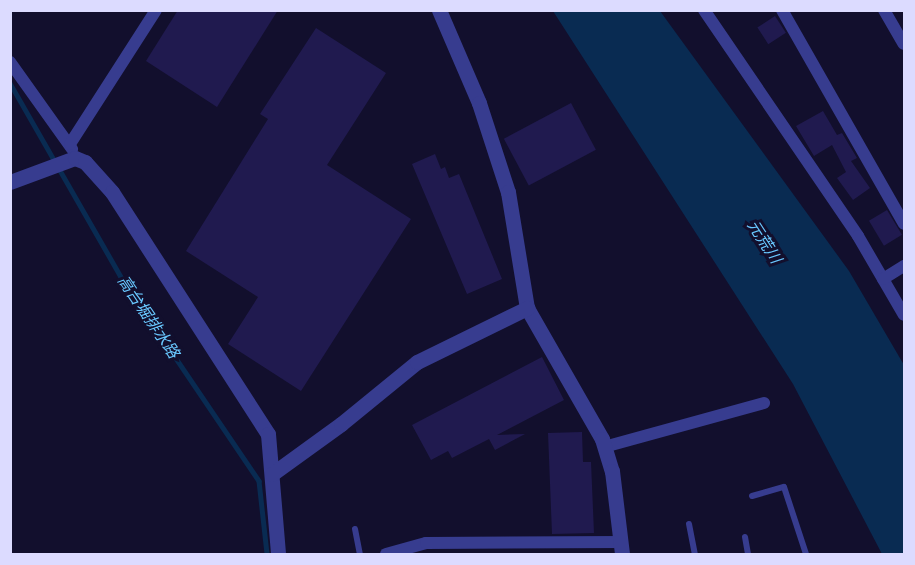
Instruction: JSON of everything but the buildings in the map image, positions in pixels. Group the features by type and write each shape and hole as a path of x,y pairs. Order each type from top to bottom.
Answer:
{"street":[{"path":"10,182 72,151 156,10"},
{"path":"386,555 426,543 493,549 622,548 612,471 604,447 527,308 507,192 479,103 439,10"},
{"path":"704,10 840,208 904,315"},
{"path":"782,10 904,225"},
{"path":"884,10 904,44"},
{"path":"10,62 72,151 112,192 268,434 278,555"},
{"path":"884,279 904,266"},
{"path":"272,474 341,424 417,362 527,308"},
{"path":"604,447 764,403"}],"lane":[{"path":"752,496 784,487 806,555"},
{"path":"689,524 695,555"},
{"path":"355,530 360,555"},
{"path":"745,537 748,555"}],"water":[{"name":"元荒川","path":"553,11 660,11 849,271 904,365 904,554 882,554 793,384"}],"waterway":[{"name":"高台堀排水路","path":"10,83 121,277 259,481 267,554"}]}
